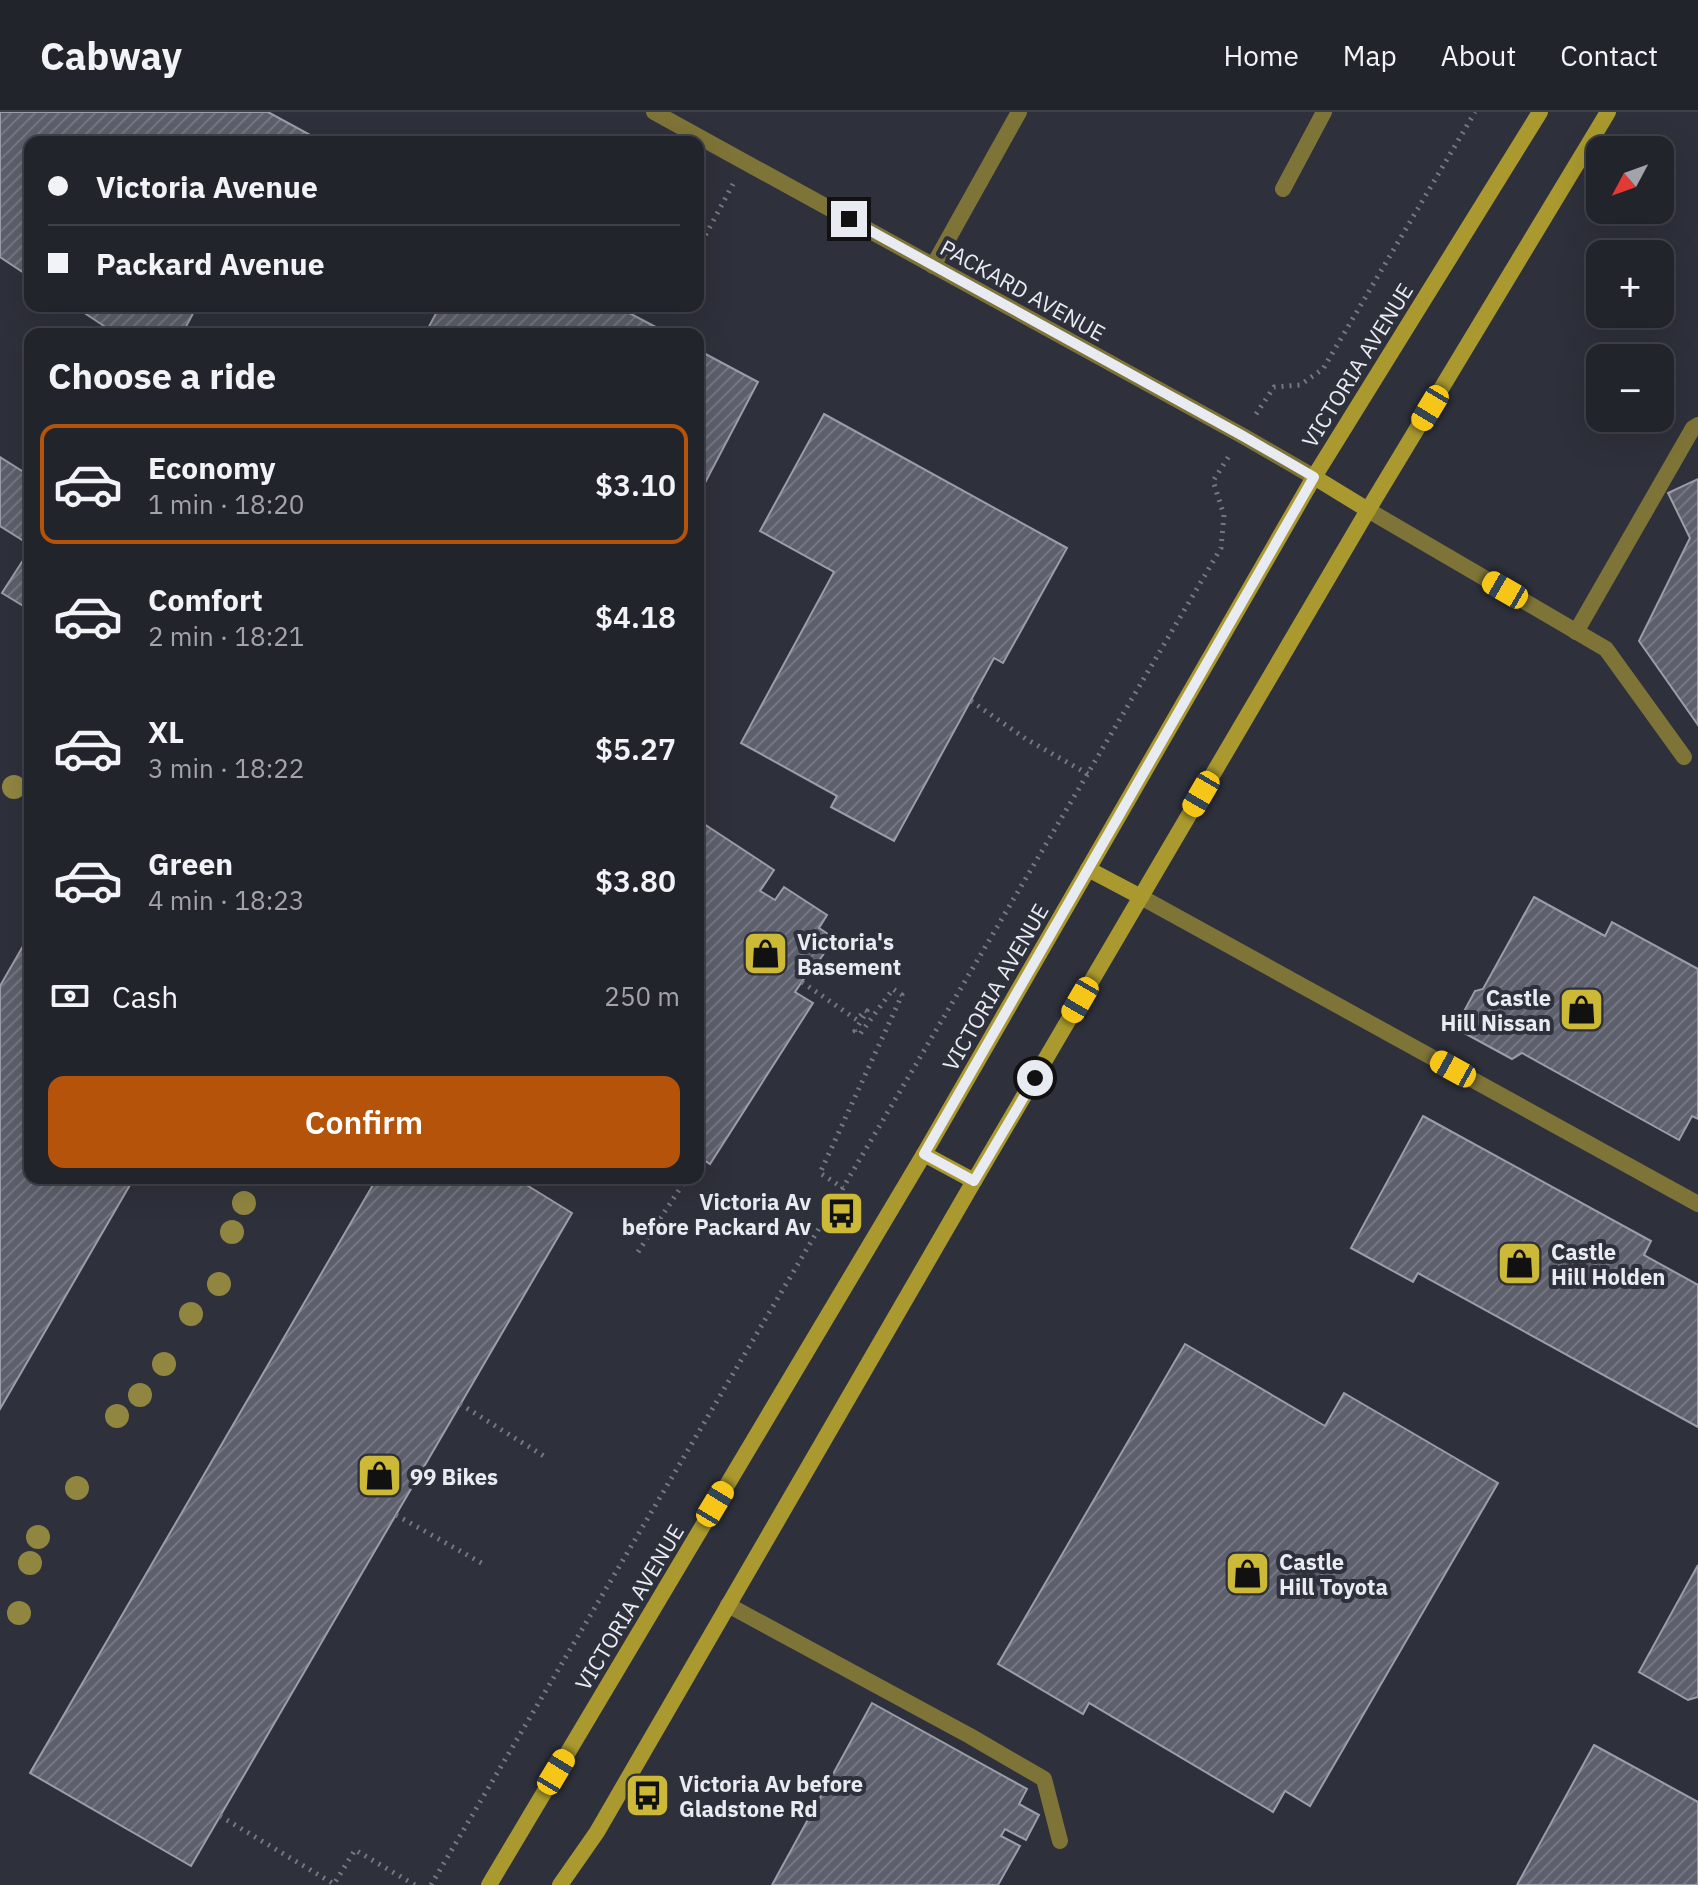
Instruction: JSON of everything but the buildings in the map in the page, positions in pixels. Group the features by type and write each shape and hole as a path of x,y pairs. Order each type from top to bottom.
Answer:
{"main road":[{"name":"VICTORIA AVENUE","path":"489,1885 924,1154 1314,477 1540,112"},
{"path":"560,1885 597,1832 1368,510 1608,115"},
{"name":"PACKARD AVENUE","path":"1314,477 1368,510"},
{"path":"1088,869 1141,897"},
{"path":"924,1154 974,1181"}],"street":[{"name":"PACKARD AVENUE","path":"654,112 698,136"},
{"path":"933,266 1019,112"},
{"path":"1283,189 1324,112"},
{"name":"PACKARD AVENUE","path":"704,139 1314,477"},
{"path":"1576,632 1693,428 1698,425"},
{"path":"1368,510 1606,649 1684,757"},
{"path":"1141,897 1698,1204"},
{"path":"728,1605 1044,1779 1060,1841"}],"path":[{"path":"1274,387 1300,385 1323,369 1475,112"},
{"path":"704,238 745,162"},
{"path":"431,1885 1221,548 1224,515 1213,481"},
{"path":"971,701 1026,739 1088,774"},
{"path":"802,982 857,1020 867,1011 855,1031 860,1034 893,989 902,995 820,1173 843,1188"},
{"path":"638,1252 683,1184"},
{"path":"460,1404 547,1458"},
{"path":"396,1515 485,1565"},
{"path":"220,1816 334,1884 355,1850 415,1885"}],"place":[{"name":"Victoria's Basement","path":"766,954"},
{"name":"Castle Hill Nissan","path":"1582,1010"},
{"name":"Victoria Av before Packard Av","path":"842,1214"},
{"name":"Castle Hill Holden","path":"1520,1264"},
{"name":"99 Bikes","path":"379,1476"},
{"name":"Castle Hill Toyota","path":"1248,1574"},
{"name":"Victoria Av before Gladstone Rd","path":"648,1796"}],"route":[{"path":"849,219 1314,477 924,1154 974,1181 1035,1078"}]}
